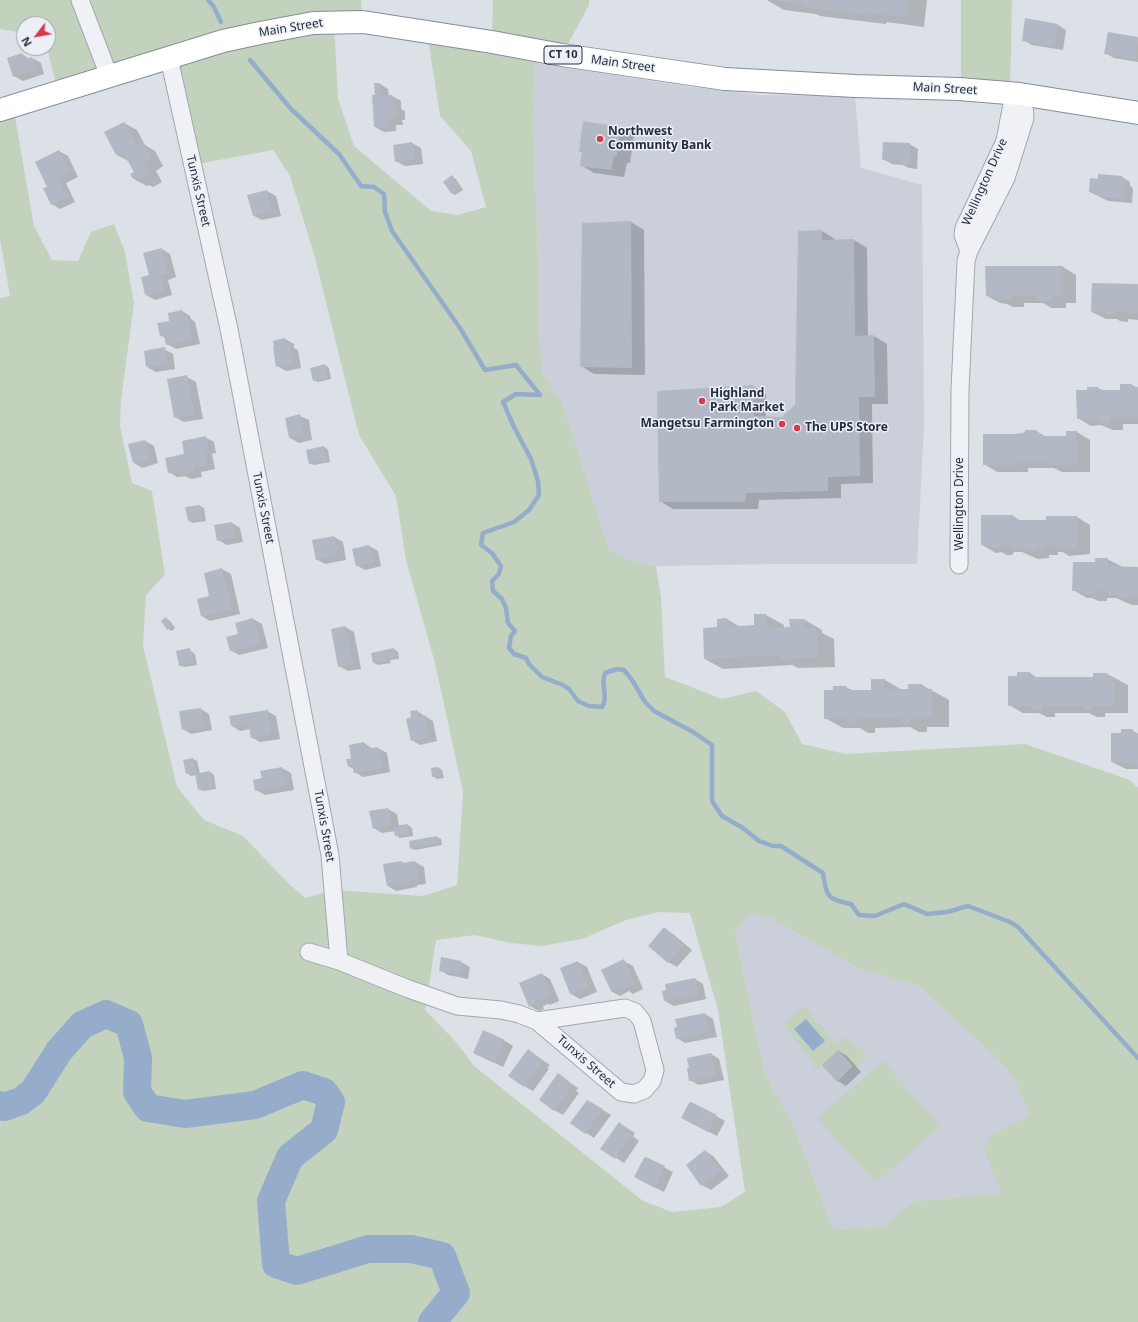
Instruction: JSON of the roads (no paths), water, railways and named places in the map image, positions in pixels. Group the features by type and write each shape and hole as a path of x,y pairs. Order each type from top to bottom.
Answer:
{"highway":[{"name":"Main Street","path":"0,110 223,41 260,32 313,23 363,22 492,42 562,55 725,79 855,86 959,88 1020,94 1138,113"}],"street":[{"path":"80,0 109,76"},
{"name":"Tunxis Street","path":"169,58 229,330 330,855 339,961"},
{"name":"Wellington Drive","path":"959,565 960,390 966,261 969,251 1006,178 1025,118 1024,105 1020,94"},
{"name":"Tunxis Street","path":"309,952 339,961 406,988 457,1006 501,1010 519,1014 537,1021 621,1092 634,1094 644,1090 652,1081 655,1070 642,1022 635,1012 625,1008 537,1021"}],"water":[{"path":"806,1019 825,1041 813,1051 794,1029"}],"waterway":[{"path":"208,0 214,7 221,22"},
{"path":"250,60 291,109 339,154 361,186 374,187 384,194 385,212 392,231 460,328 485,370 516,365 540,395 516,394 503,402 531,459 538,481 539,495 529,510 514,522 483,533 481,545 492,553 501,566 499,574 492,581 493,591 502,599 506,608 508,623 515,631 511,636 509,648 514,654 526,658 529,664 542,677 563,685 569,689 578,701 589,706 602,707 604,703 605,695 603,682 605,673 617,669 624,670 632,680 645,702 654,711 693,732 712,745 712,801 722,816 743,828 759,841 773,846 781,846 823,873 827,892 830,896 837,901 851,904 859,915 875,916 904,904 927,914 947,912 968,906 1010,922 1018,927 1138,1058"},
{"path":"0,1105 4,1107 21,1101 33,1092 59,1051 82,1025 106,1014 129,1024 138,1058 137,1092 148,1108 185,1114 255,1105 303,1085 324,1092 331,1102 324,1130 290,1157 271,1201 276,1264 297,1271 368,1249 411,1249 442,1256 456,1293 432,1322"}],"place":[{"name":"Northwest Community Bank","path":"600,139"},
{"name":"Highland Park Market","path":"702,401"},
{"name":"Mangetsu Farmington","path":"782,424"},
{"name":"The UPS Store","path":"797,428"}]}
